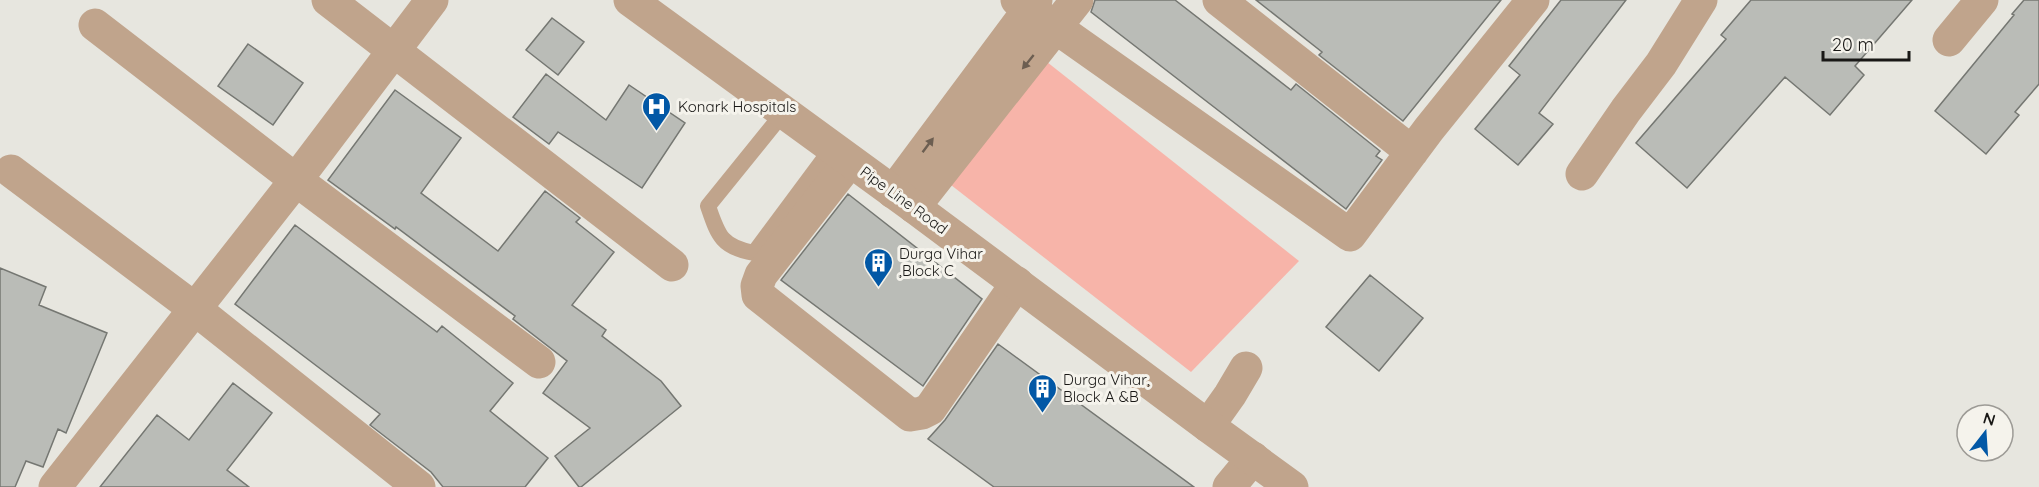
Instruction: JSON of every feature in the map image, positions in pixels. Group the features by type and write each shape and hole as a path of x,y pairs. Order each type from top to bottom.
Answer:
{"street":[{"path":"328,0 672,265"},
{"path":"56,487 296,180 432,0"},
{"name":"Pipe Line Road","path":"630,0 904,199 1292,487"},
{"path":"904,199 1034,9 1077,0"},
{"path":"1219,0 1412,152"},
{"path":"1034,9 1350,235 1429,129 1533,0"},
{"path":"1582,174 1661,64 1701,0"},
{"path":"1949,40 1982,0"},
{"path":"904,199 954,154 1034,9"},
{"path":"95,25 296,180 539,362"},
{"path":"841,154 761,275 757,286 758,295 910,415 930,409 1017,283"},
{"path":"11,171 195,309 419,487"},
{"path":"1208,426 1246,368"},
{"path":"1229,487 1253,458"}],"lane":[{"path":"784,112 708,206 717,234 736,250 754,253 841,154"}],"shaded area":[{"path":"1047,62 1299,261 1191,372 951,185"}],"building":[{"path":"1095,0 1175,0 1291,90 1296,84 1380,151 1376,156 1382,160 1346,209 1091,12"},
{"path":"1256,0 1501,0 1403,121 1319,55 1322,52"},
{"path":"1561,0 1626,0 1539,113 1553,124 1518,165 1475,129 1520,75 1509,66"},
{"path":"1751,0 1912,0 1855,66 1864,75 1830,115 1785,77 1687,188 1636,143 1726,39 1721,35"},
{"path":"2024,0 2039,0 2039,84 2015,112 2019,115 1986,154 1935,111"},
{"path":"552,18 584,42 558,75 526,50"},
{"path":"248,44 303,83 273,125 218,86"},
{"path":"546,74 606,120 629,85 685,123 642,188 558,132 549,144 513,117"},
{"path":"395,90 461,138 421,193 498,251 545,191 580,218 576,222 614,252 572,305 606,330 602,336 661,381 681,406 581,487 555,456 590,428 543,393 567,361 513,319 515,316 396,227 395,229 328,180"},
{"name":"Durga Vihar ,Block C","path":"848,194 982,299 923,386 781,280"},
{"path":"295,225 437,332 442,326 513,383 490,411 548,458 525,487 443,487 431,472 370,425 380,414 235,304"},
{"path":"0,268 46,287 39,305 107,333 66,433 58,429 43,467 26,461 15,487 0,487"},
{"path":"1370,275 1423,318 1379,371 1326,327"},
{"name":"Durga Vihar, Block A &B","path":"998,344 1194,487 994,487 928,439 945,420"},
{"path":"233,383 272,413 227,470 249,487 100,487 157,415 189,440"}],"place":[{"name":"Konark Hospitals","path":"657,132"},
{"name":"Durga Vihar ,Block C","path":"878,288"},
{"name":"Durga Vihar, Block A &B","path":"1042,414"}]}
